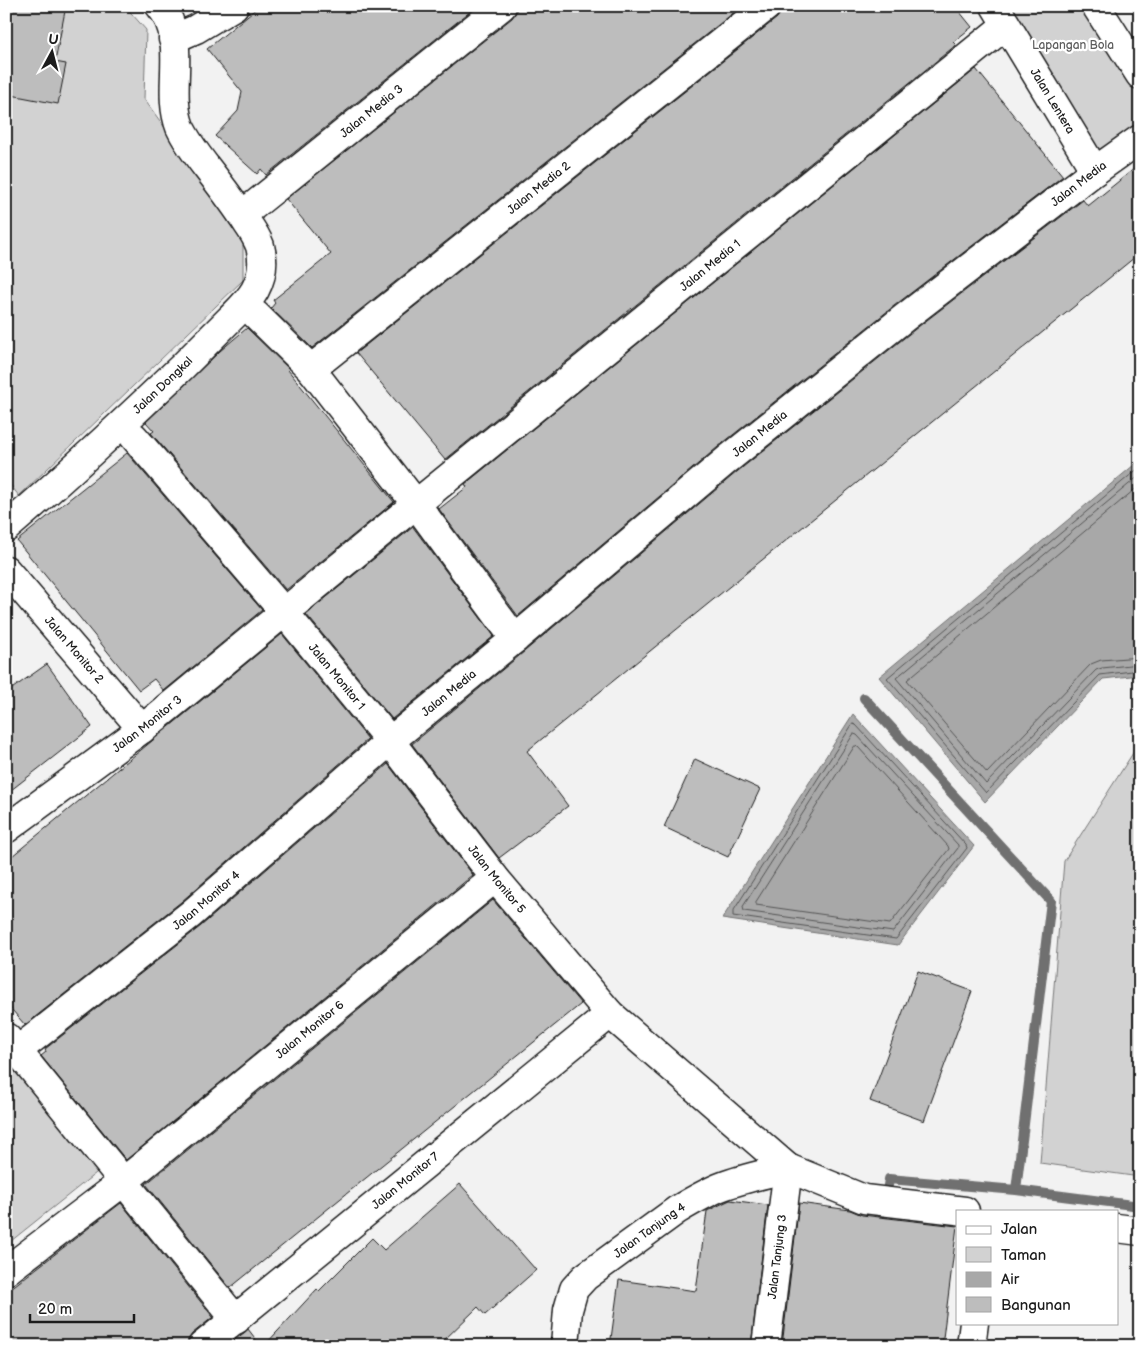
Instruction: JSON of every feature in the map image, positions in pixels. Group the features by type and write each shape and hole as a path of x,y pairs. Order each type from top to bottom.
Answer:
{"street":[{"path":"160,6 168,18 174,39 196,29 234,6"},
{"name":"Jalan Media 3","path":"242,215 502,6"},
{"name":"Jalan Media 2","path":"311,368 767,6"},
{"path":"1096,6 1140,75"},
{"name":"Jalan Lentera","path":"1001,16 1095,171"},
{"name":"Jalan Media 1","path":"284,612 1001,16"},
{"name":"Jalan Dongkal","path":"6,528 54,487 199,350 254,292 260,281 262,258 260,246 242,215 187,141 180,126 176,106 174,39"},
{"name":"Jalan Media","path":"390,741 515,640 728,458 904,318 1095,171 1140,139"},
{"path":"256,315 311,368 416,504 515,640"},
{"name":"Jalan Monitor 1","path":"134,437 284,612 390,741"},
{"name":"Jalan Monitor 2","path":"6,570 142,729"},
{"name":"Jalan Monitor 3","path":"6,829 142,729 284,612"},
{"name":"Jalan Monitor 5","path":"390,741 495,878 610,1014 788,1168 864,1199 957,1210"},
{"name":"Jalan Monitor 4","path":"12,1044 191,914 390,741"},
{"name":"Jalan Monitor 6","path":"123,1182 495,878"},
{"name":"Jalan Monitor 7","path":"202,1346 610,1014"},
{"path":"12,1044 236,1320"},
{"name":"Jalan Tanjung 4","path":"565,1346 568,1310 574,1290 584,1277 677,1210 696,1199 743,1179 788,1168"},
{"name":"Jalan Tanjung 3","path":"766,1346 788,1168"},
{"path":"6,1271 123,1182"},
{"path":"1118,1228 1140,1231"},
{"path":"971,1346 974,1324"}],"green space":[{"path":"6,6 125,6 146,30 144,99 243,235 243,280 19,496 6,479"},
{"name":"Lapangan Bola","path":"995,6 1096,6 1140,75 1140,139 1095,171"},
{"path":"1140,742 1140,1177 1040,1163 1064,861"},
{"path":"6,1057 101,1169 6,1245"}],"water":[{"path":"1140,460 1140,675 1103,679 985,802 879,677"},
{"path":"853,714 974,846 898,945 722,919"}],"building":[{"path":"6,6 40,6 65,11 55,62 66,64 58,104 6,94"},
{"path":"259,6 477,6 266,175 261,169 257,174 215,136 238,111 242,92 207,49"},
{"path":"517,6 742,6 312,348 271,308 275,303 273,300 331,254 286,199 512,18"},
{"path":"782,6 955,6 972,27 953,42 956,45 445,460 356,353 777,18"},
{"path":"976,69 1063,176 894,306 718,447 518,616 439,509 467,487 465,484"},
{"path":"1140,164 1140,253 527,751 568,806 499,858 412,744 738,471 914,330 1083,200 1088,206"},
{"path":"247,328 289,369 394,502 286,590 151,433 154,431 146,422 220,351"},
{"path":"127,453 262,610 164,691 154,679 139,690 17,541"},
{"path":"413,527 494,636 392,719 306,614"},
{"path":"282,634 368,739 181,902 25,1025 6,1003 6,861"},
{"path":"47,664 92,727 6,794 6,693"},
{"path":"695,759 760,789 728,857 664,827"},
{"path":"388,764 473,875 126,1160 41,1056 46,1052 45,1049 201,926"},
{"path":"493,900 581,1004 230,1288 146,1184"},
{"path":"918,971 972,991 924,1121 870,1101"},
{"path":"460,1184 536,1270 485,1315 478,1307 438,1346 264,1346 317,1289 319,1291 372,1238 384,1250"},
{"path":"730,1200 768,1205 751,1346 610,1346 619,1280 696,1291 707,1211"},
{"path":"121,1203 213,1317 192,1334 187,1346 6,1346 6,1292"},
{"path":"799,1203 850,1210 862,1215 956,1226 942,1346 782,1346"},
{"path":"248,1329 261,1346 227,1346 245,1332"}],"waterway":[{"path":"864,698 1051,901 1016,1190"},
{"path":"881,1230 889,1179 1016,1190 1140,1206"}]}
